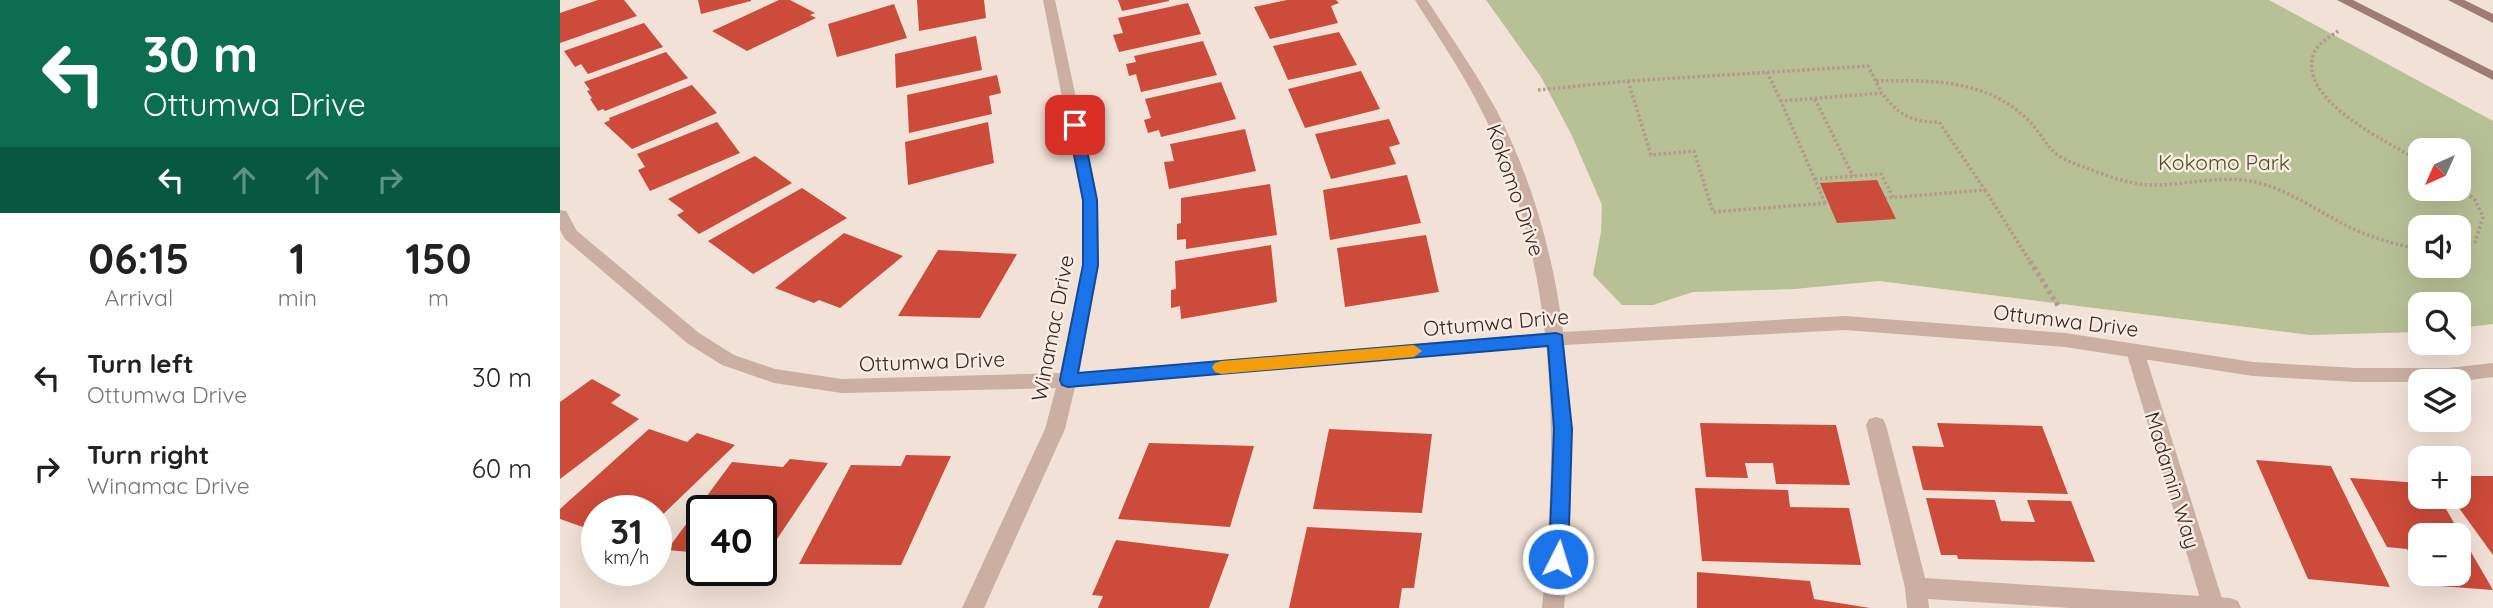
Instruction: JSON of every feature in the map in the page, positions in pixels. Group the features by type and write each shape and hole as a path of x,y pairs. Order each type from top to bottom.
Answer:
{"main road":[{"path":"2343,0 2493,76"},
{"path":"2454,0 2493,19"}],"street":[{"name":"Winamac Drive","path":"973,608 1055,429 1068,380 1091,265 1090,200 1049,0"},
{"name":"Kokomo Drive","path":"1421,0 1483,98 1508,152 1536,236 1556,339 1563,429 1561,535 1553,608"},
{"name":"Ottumwa Drive","path":"560,215 571,235 692,338 728,360 774,376 842,386 1068,380 1556,339 1845,323 2065,340 2253,369 2356,375 2448,375 2493,370"},
{"name":"Madamin Way","path":"2135,351 2219,607"},
{"path":"1876,425 1917,598 2219,607"}],"path":[{"path":"2338,31 2315,50 2310,64 2311,78 2331,104 2408,153"},
{"path":"1538,90 1628,81 1868,66 1892,108 1907,118 1925,123 1939,122 2060,307"},
{"path":"1628,81 1651,155 1694,151 1713,212 1826,203 1767,72"},
{"path":"1876,81 1939,80 1963,84 2010,104 2028,119 2049,149 2094,171 2137,183 2157,185 2223,179 2256,182 2305,202 2351,228 2386,242 2408,247"},
{"path":"1781,101 1882,93"},
{"path":"1814,99 1853,176"},
{"path":"1815,179 1881,174 1893,197"},
{"path":"1886,198 1985,190"},
{"path":"2471,197 2483,217 2474,242 2471,243"}],"green space":[{"name":"Kokomo Park","path":"1486,0 2269,0 2493,121 2493,324 2471,327 2471,292 2408,292 2408,332 2310,335 1879,281 1794,289 1693,292 1653,305 1622,305 1593,275 1601,232 1602,205 1572,136 1541,77"}],"building":[{"path":"598,0 624,0 637,16 560,43 560,13"},
{"path":"698,0 751,0 751,1 701,14"},
{"path":"779,0 790,0 815,13 810,15 816,18 747,51 712,31"},
{"path":"917,0 984,0 986,18 919,31"},
{"path":"1118,0 1169,0 1169,1 1122,11"},
{"path":"1287,0 1336,0 1339,3 1331,6 1338,23 1270,39 1254,7"},
{"path":"1188,3 1201,34 1119,52 1113,35 1123,33 1118,18"},
{"path":"894,4 907,38 837,57 828,24"},
{"path":"644,23 663,47 588,74 581,64 575,67 564,51"},
{"path":"1339,32 1357,65 1288,80 1273,46"},
{"path":"976,36 982,70 896,88 895,54"},
{"path":"1203,41 1217,75 1141,92 1136,74 1129,76 1126,64 1136,62 1134,56"},
{"path":"666,52 688,78 605,111 598,111 584,82"},
{"path":"1361,71 1380,109 1305,128 1288,89"},
{"path":"997,75 1001,93 989,96 992,114 909,133 907,95"},
{"path":"1221,82 1236,119 1161,137 1159,130 1148,133 1144,120 1151,118 1145,99"},
{"path":"692,85 717,113 632,149 604,123 610,120 609,118"},
{"path":"1389,119 1400,144 1389,147 1396,164 1331,179 1315,134"},
{"path":"717,122 740,153 650,191 638,170 645,167 637,154"},
{"path":"988,122 994,163 908,185 905,142"},
{"path":"1245,129 1256,171 1169,189 1164,162 1174,161 1170,144"},
{"path":"755,156 792,183 699,234 677,215 684,211 668,199"},
{"path":"1407,175 1421,223 1330,240 1323,190"},
{"path":"1877,180 1896,219 1837,223 1820,183"},
{"path":"1270,184 1277,235 1186,249 1186,239 1177,240 1177,224 1181,223 1181,198"},
{"path":"802,188 847,218 753,274 708,241"},
{"path":"844,233 903,256 840,308 819,300 814,303 775,288"},
{"path":"1426,235 1439,292 1345,307 1337,248"},
{"path":"1271,245 1277,302 1181,319 1180,306 1171,308 1171,290 1176,289 1175,261"},
{"path":"938,250 1017,254 980,318 898,316"},
{"path":"592,379 621,395 611,403 639,419 560,479 560,402"},
{"path":"1700,423 1836,425 1850,485 1776,484 1773,463 1745,463 1748,478 1706,477"},
{"path":"1937,423 2042,426 2068,494 1923,490 1912,446 1944,447"},
{"path":"649,429 687,442 697,433 735,445 672,506 672,495 581,495 581,526 560,519 560,509"},
{"path":"1329,429 1432,434 1422,513 1313,509"},
{"path":"1149,443 1254,446 1230,527 1118,519"},
{"path":"906,455 951,456 901,565 799,564 851,465 901,466"},
{"path":"790,459 828,463 777,539 777,495 708,495 732,462 783,467"},
{"path":"2256,460 2331,466 2390,587 2308,579"},
{"path":"2471,476 2493,476 2493,555 2460,509 2471,509"},
{"path":"2350,478 2408,482 2408,509 2446,509 2454,523 2408,523 2408,551 2387,547"},
{"path":"1695,488 1788,490 1790,507 1849,508 1861,565 1702,561"},
{"path":"1926,498 1995,500 2001,521 2035,522 2027,500 2071,501 2095,562 1958,559 1957,555 1941,555"},
{"path":"686,524 686,552 672,550 672,543"},
{"path":"1307,527 1422,533 1414,588 1402,588 1399,608 1289,608"},
{"path":"1116,540 1229,554 1209,608 1098,608 1103,596 1092,595"},
{"path":"2471,552 2493,590 2439,586 2471,586"},
{"path":"1697,572 1810,581 1814,599 1870,608 1697,608"}],"slow traffic":[{"path":"1221,367 1414,351"}],"route":[{"path":"1075,125 1090,200 1091,265 1068,380 1556,339 1563,429 1558,559"}]}
